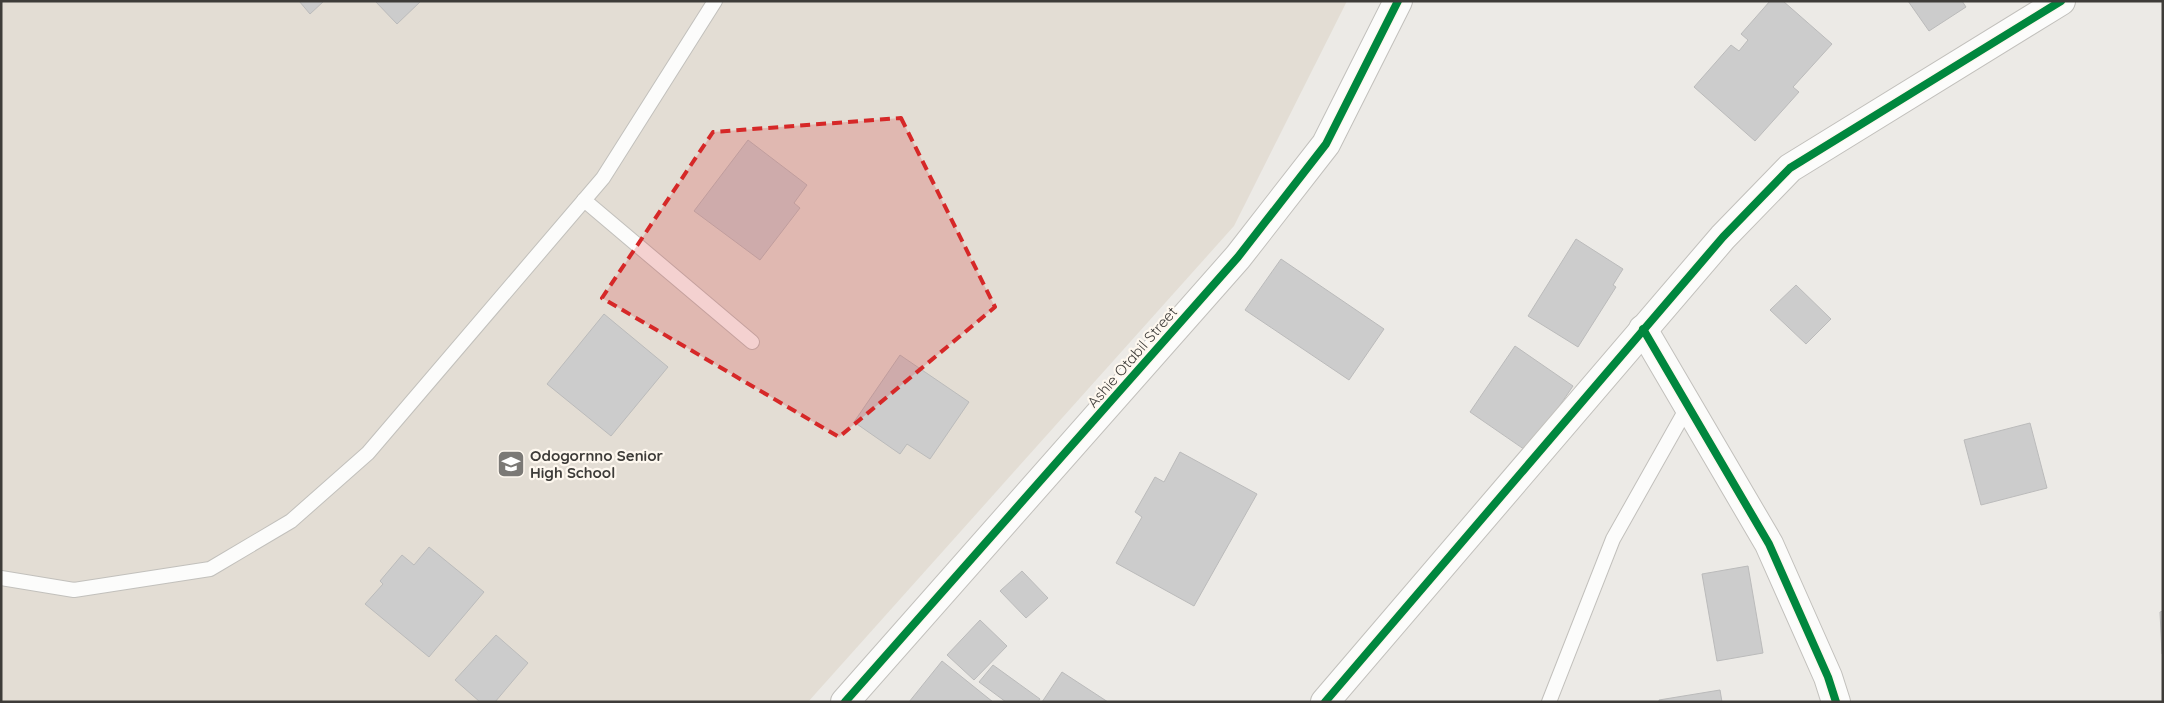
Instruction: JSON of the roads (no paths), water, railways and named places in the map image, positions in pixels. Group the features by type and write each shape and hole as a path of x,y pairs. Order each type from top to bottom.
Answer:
{"street":[{"name":"Ashie Otabil Street","path":"845,702 1238,257 1275,212 1326,144 1398,1"},
{"path":"1325,702 1723,236 1790,168 2061,1"},
{"path":"1643,329 1769,544 1828,676 1836,702"}],"lane":[{"path":"1,578 74,590 210,569 291,521 368,453 603,178 715,1"},
{"path":"584,200 752,342"},
{"path":"1549,702 1613,539 1688,406"}],"place":[{"name":"Odogornno Senior High School","path":"511,464"}]}
